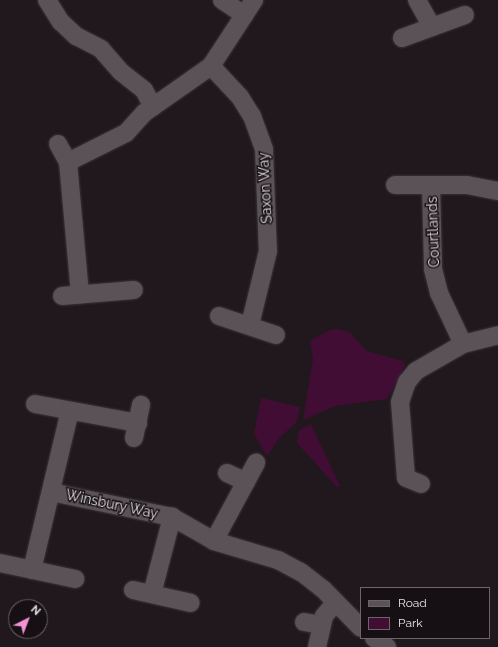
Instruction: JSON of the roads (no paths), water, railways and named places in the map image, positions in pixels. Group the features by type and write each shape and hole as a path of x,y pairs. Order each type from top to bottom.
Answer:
{"street":[{"path":"48,0 61,22 76,36 101,49 121,72 144,90 153,107"},
{"path":"222,0 244,15"},
{"path":"68,162 126,133 153,107 211,66 254,0"},
{"path":"417,0 432,27"},
{"path":"402,38 465,15"},
{"name":"Saxon Way","path":"211,66 240,97 252,116 264,149 268,251 250,325"},
{"path":"58,144 68,162 80,294"},
{"name":"Courtlands","path":"395,185 467,185 498,191"},
{"name":"Courtlands","path":"431,185 433,269 439,293 463,344"},
{"path":"62,296 134,290"},
{"path":"219,316 250,325 276,335"},
{"path":"407,483 401,394 416,372 463,344 498,335"},
{"path":"35,404 138,422"},
{"name":"Winsbury Way","path":"32,570 70,411"},
{"path":"214,542 256,463"},
{"path":"227,473 246,482"},
{"name":"Winsbury Way","path":"51,492 172,517 214,542 278,560 301,572 360,627"},
{"name":"Winsbury Way","path":"152,594 172,517"},
{"path":"0,563 75,579"},
{"path":"133,590 191,603"},
{"path":"317,647 312,624 335,603"},
{"path":"375,639 387,647"}]}
